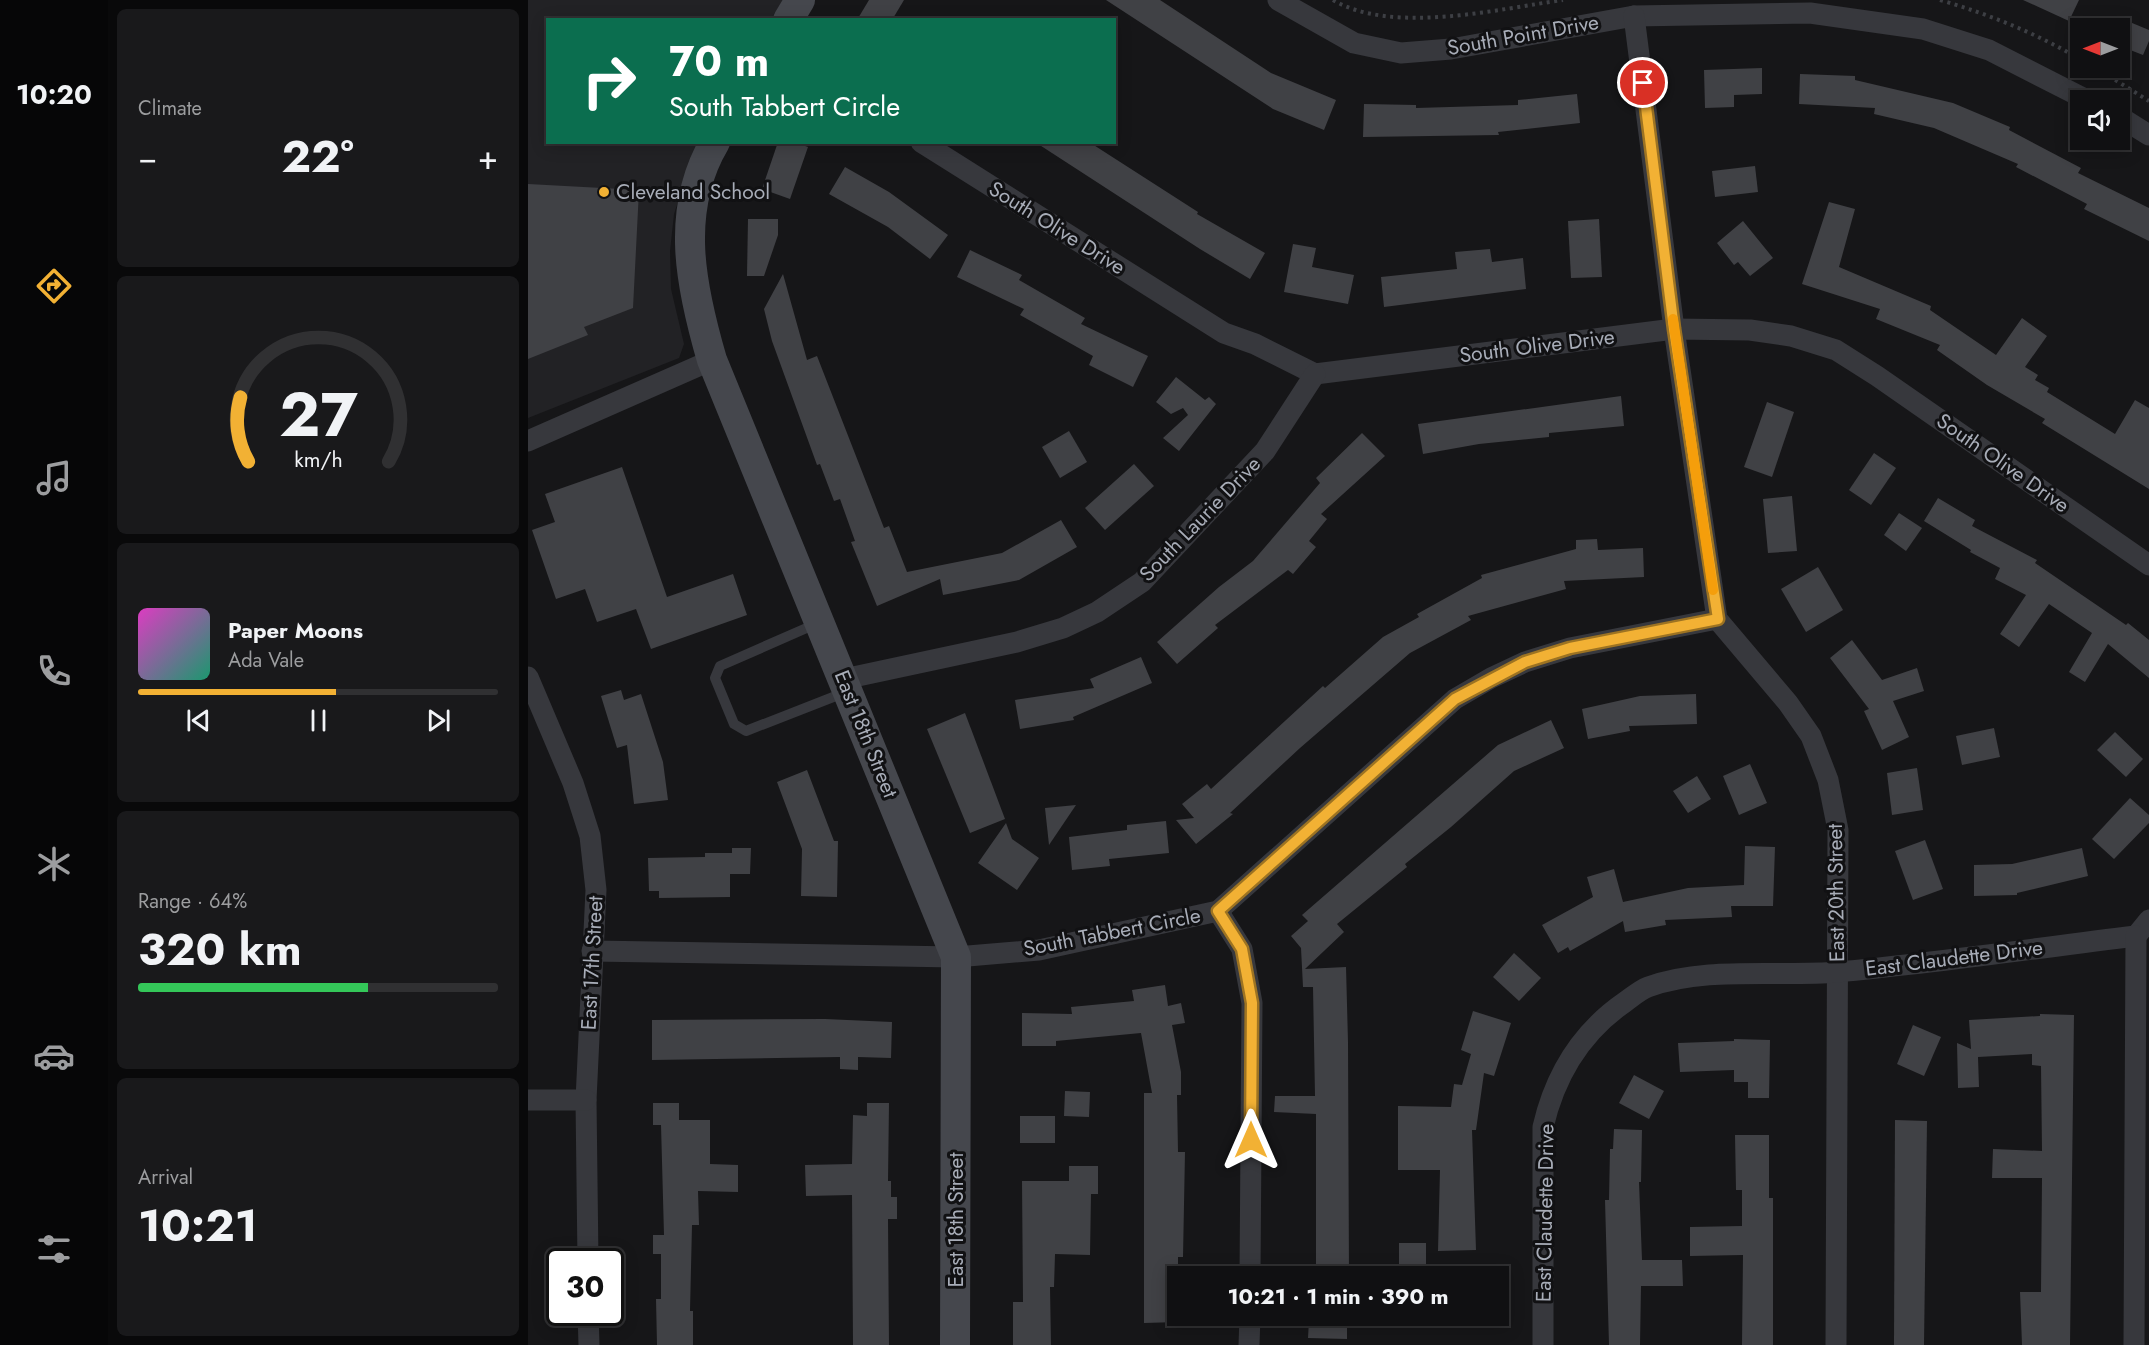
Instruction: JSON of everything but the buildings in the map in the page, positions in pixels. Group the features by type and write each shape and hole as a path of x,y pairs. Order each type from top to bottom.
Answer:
{"street":[{"path":"789,18 800,0"},
{"name":"South Point Drive","path":"1278,0 1354,43 1401,53 1451,49 1634,16 1810,13 1923,29 1989,50 2070,91"},
{"path":"1634,16 1674,329 1718,619"},
{"path":"2130,123 2149,135"},
{"name":"East 18th Street","path":"714,144 706,156 695,191 690,226 690,263 696,305 712,360 847,685 956,957 956,1345"},
{"name":"South Olive Drive","path":"924,144 1224,333 1255,344 1315,374 1674,329 1750,330 1791,336 1836,350 2149,565"},
{"path":"528,441 712,360"},
{"name":"South Laurie Drive","path":"847,685 1063,628 1097,612 1143,582 1265,452 1315,374"},
{"name":"South Tabbert Circle","path":"592,951 956,957 1039,950 1218,911 1455,699 1482,683 1525,662 1570,648 1718,619"},
{"name":"East 20th Street","path":"1718,619 1788,703 1811,736 1828,780 1838,830 1836,1345"},
{"name":"East 17th Street","path":"528,677 573,783 590,836 596,890 586,1100 588,1248"},
{"path":"1218,911 1242,949 1252,1003 1250,1266"},
{"path":"2134,1345 2142,928"},
{"name":"East Claudette Drive","path":"1543,1345 1543,1127 1551,1095 1583,1037 1610,1012 1646,987 1689,977 1836,972 2142,928"},
{"path":"528,1100 586,1100"},
{"path":"588,1326 589,1345"},
{"path":"1250,1326 1250,1345"}],"lane":[{"path":"820,622 720,666 716,678 734,724 746,731 847,685"}],"path":[{"path":"1333,0 1376,15 1403,19 1563,0"},
{"path":"1940,0 2008,22 2070,54"},
{"path":"2112,78 2149,101"}],"shaded area":[{"name":"Cleveland School","path":"528,0 783,0 772,18 546,18 546,144 702,144 688,171 674,214 670,251 671,289 684,344 679,358 528,418"}],"slow traffic":[{"path":"1673,319 1713,590"}],"place":[{"name":"Cleveland School","path":"604,192"}],"route":[{"path":"1251,1140 1252,1003 1242,949 1218,911 1455,699 1525,662 1570,648 1718,619 1674,329 1643,83"}]}
